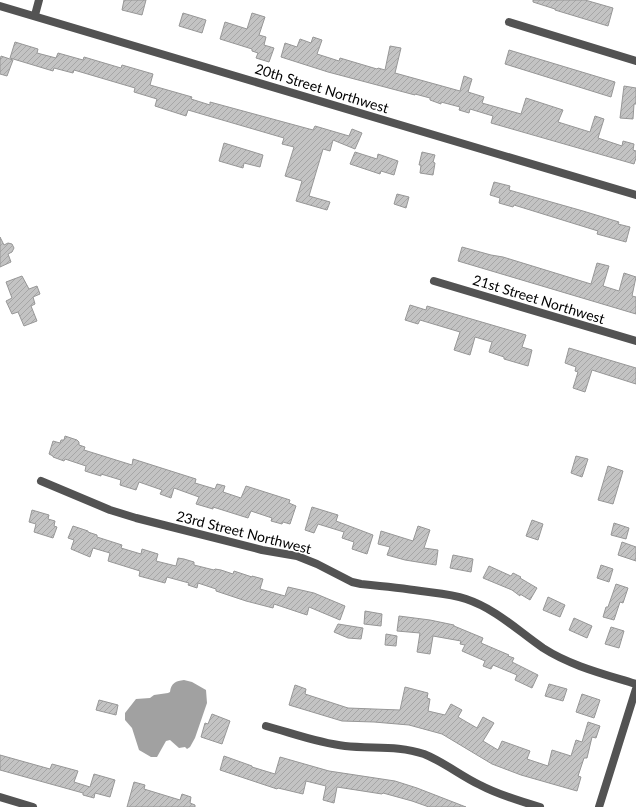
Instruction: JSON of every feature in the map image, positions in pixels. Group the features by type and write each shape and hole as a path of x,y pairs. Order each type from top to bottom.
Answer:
{"street":[{"path":"35,15 39,0"},
{"name":"20th Street Northwest","path":"0,6 35,15 636,195"},
{"path":"509,22 636,61"},
{"name":"21st Street Northwest","path":"434,281 636,341"},
{"name":"23rd Street Northwest","path":"41,481 110,510 136,518 262,550 297,556 317,564 352,582 448,594 466,599 497,613 543,648 561,658 579,666 636,684"},
{"path":"599,807 636,689"},
{"path":"266,726 330,744 393,748 424,754 497,794 540,807"},
{"path":"0,797 33,807"}],"shaded area":[{"path":"184,680 192,682 206,690 207,703 195,738 190,747 187,749 185,747 179,748 170,740 166,741 157,757 151,757 139,750 132,728 125,720 125,713 136,699 150,698 154,695 168,693 170,692 171,686 174,683"}],"building":[{"path":"124,0 146,0 142,15 122,10"},
{"path":"533,0 585,0 613,8 608,26 555,10 533,2"},
{"path":"183,13 206,20 202,33 179,26"},
{"path":"252,13 265,17 259,35 266,37 264,45 274,48 269,62 256,58 258,53 252,51 252,49 220,39 225,22 247,29"},
{"path":"313,37 322,40 317,54 339,61 340,58 385,70 390,46 401,48 395,73 460,91 464,76 472,79 468,92 484,97 482,103 521,114 526,98 563,110 558,122 590,132 595,116 604,119 598,138 622,146 623,141 634,144 633,150 636,151 636,158 634,164 491,123 493,116 470,109 469,113 459,110 460,107 441,102 441,104 430,100 430,98 328,72 281,57 285,43 297,47 300,39 311,43"},
{"path":"15,42 38,49 37,53 56,58 58,53 83,60 84,57 121,68 122,65 153,74 150,85 192,97 191,99 210,105 210,102 313,130 315,126 349,136 352,129 362,133 355,149 333,140 330,151 323,149 309,196 330,202 327,210 296,201 302,181 285,176 294,147 282,144 284,138 188,110 186,116 155,106 157,99 134,92 135,88 74,70 73,73 54,68 53,71 10,58"},
{"path":"509,50 615,82 611,97 505,64"},
{"path":"1,56 13,60 7,76 0,74"},
{"path":"624,86 636,88 636,104 634,104 633,119 620,118"},
{"path":"224,143 263,155 260,167 244,163 243,168 219,161"},
{"path":"355,152 377,159 378,154 398,161 394,175 381,171 380,174 350,164"},
{"path":"422,152 435,155 433,162 435,163 433,175 420,173 421,165 419,165"},
{"path":"494,182 510,186 509,190 619,222 618,224 630,227 626,242 597,234 598,231 514,205 513,207 499,203 500,198 490,195"},
{"path":"397,194 409,197 406,208 394,204"},
{"path":"0,237 4,245 8,243 12,244 14,248 12,252 8,254 11,262 0,267"},
{"path":"462,247 503,257 591,284 597,263 609,266 603,286 619,291 624,273 636,277 632,296 636,297 636,314 458,261"},
{"path":"22,276 29,289 37,286 40,294 33,297 35,304 31,306 37,321 24,326 18,312 12,314 6,301 12,298 6,282"},
{"path":"410,305 426,310 427,306 526,335 522,347 532,350 528,366 504,359 504,357 489,352 492,342 475,337 470,355 454,350 460,332 420,320 418,324 405,320"},
{"path":"569,348 636,368 636,384 592,370 585,392 573,388 578,372 575,371 576,367 565,363"},
{"path":"65,436 77,440 79,445 85,447 84,450 132,465 133,459 196,479 195,483 215,489 217,484 225,486 223,492 241,498 246,486 290,500 289,503 296,506 290,524 283,522 282,524 271,521 272,518 251,511 248,518 213,507 213,509 196,504 199,497 174,488 171,498 160,494 162,490 139,482 136,490 120,485 121,480 85,471 86,466 65,459 64,461 49,454 53,441 60,443 61,440 64,440"},
{"path":"576,456 588,459 582,477 571,473"},
{"path":"608,466 623,471 613,504 598,500"},
{"path":"312,507 338,515 336,521 373,535 367,554 352,549 354,542 342,538 344,532 318,524 314,533 305,530"},
{"path":"32,510 49,515 48,519 55,521 54,526 57,527 53,538 34,532 36,524 29,522"},
{"path":"532,520 543,524 538,540 526,536"},
{"path":"614,523 629,528 626,539 611,535"},
{"path":"73,526 97,535 97,537 122,545 121,548 141,554 142,549 158,554 156,561 176,566 178,558 184,559 194,562 194,565 233,574 234,571 263,579 260,589 285,596 288,587 314,593 345,606 340,620 309,607 307,615 274,604 273,608 246,601 198,583 197,588 188,585 189,583 167,577 165,583 139,576 140,571 108,561 110,553 93,548 90,557 71,549 74,540 68,538"},
{"path":"418,526 430,530 424,548 438,550 436,565 405,560 387,555 390,547 378,544 381,531 413,541"},
{"path":"622,542 636,547 636,561 618,555"},
{"path":"453,555 473,559 471,572 450,568"},
{"path":"601,565 613,569 609,582 597,578"},
{"path":"489,566 511,576 513,573 537,588 530,600 520,594 520,596 512,590 483,578"},
{"path":"616,584 628,588 623,603 620,602 614,620 603,617"},
{"path":"548,597 565,605 560,617 543,610"},
{"path":"365,611 382,614 381,626 364,624"},
{"path":"399,616 454,625 483,638 481,643 509,655 508,656 514,658 512,662 538,675 532,688 515,680 517,675 493,665 491,669 483,666 485,661 462,651 465,645 460,644 461,641 433,636 430,654 417,652 420,633 397,631"},
{"path":"574,618 592,626 587,638 569,630"},
{"path":"338,624 363,628 361,639 348,638 334,632"},
{"path":"611,627 624,631 619,648 605,644"},
{"path":"386,634 397,636 396,646 385,645"},
{"path":"549,684 567,689 563,701 545,696"},
{"path":"295,685 306,689 305,694 348,708 400,710 405,687 428,693 427,698 430,699 428,711 445,715 451,704 462,710 458,717 477,728 483,717 494,723 483,741 498,750 502,741 530,751 527,759 548,766 552,750 571,756 576,740 582,742 588,722 600,726 596,738 592,737 587,758 584,758 578,776 581,777 577,791 521,775 492,764 442,734 409,725 342,721 289,705"},
{"path":"582,694 600,700 594,718 576,712"},
{"path":"99,700 118,705 116,715 96,710"},
{"path":"212,714 230,721 222,744 201,737 205,723 208,724"},
{"path":"0,755 50,769 52,764 78,771 74,782 90,787 94,774 115,780 110,797 95,793 94,798 83,795 83,793 0,770"},
{"path":"224,756 275,774 280,757 329,771 395,781 466,807 429,807 383,793 337,787 334,803 323,800 326,786 306,781 303,794 277,789 220,770"},
{"path":"134,782 145,785 144,789 180,800 182,794 191,797 190,803 195,805 195,807 127,807"}]}
